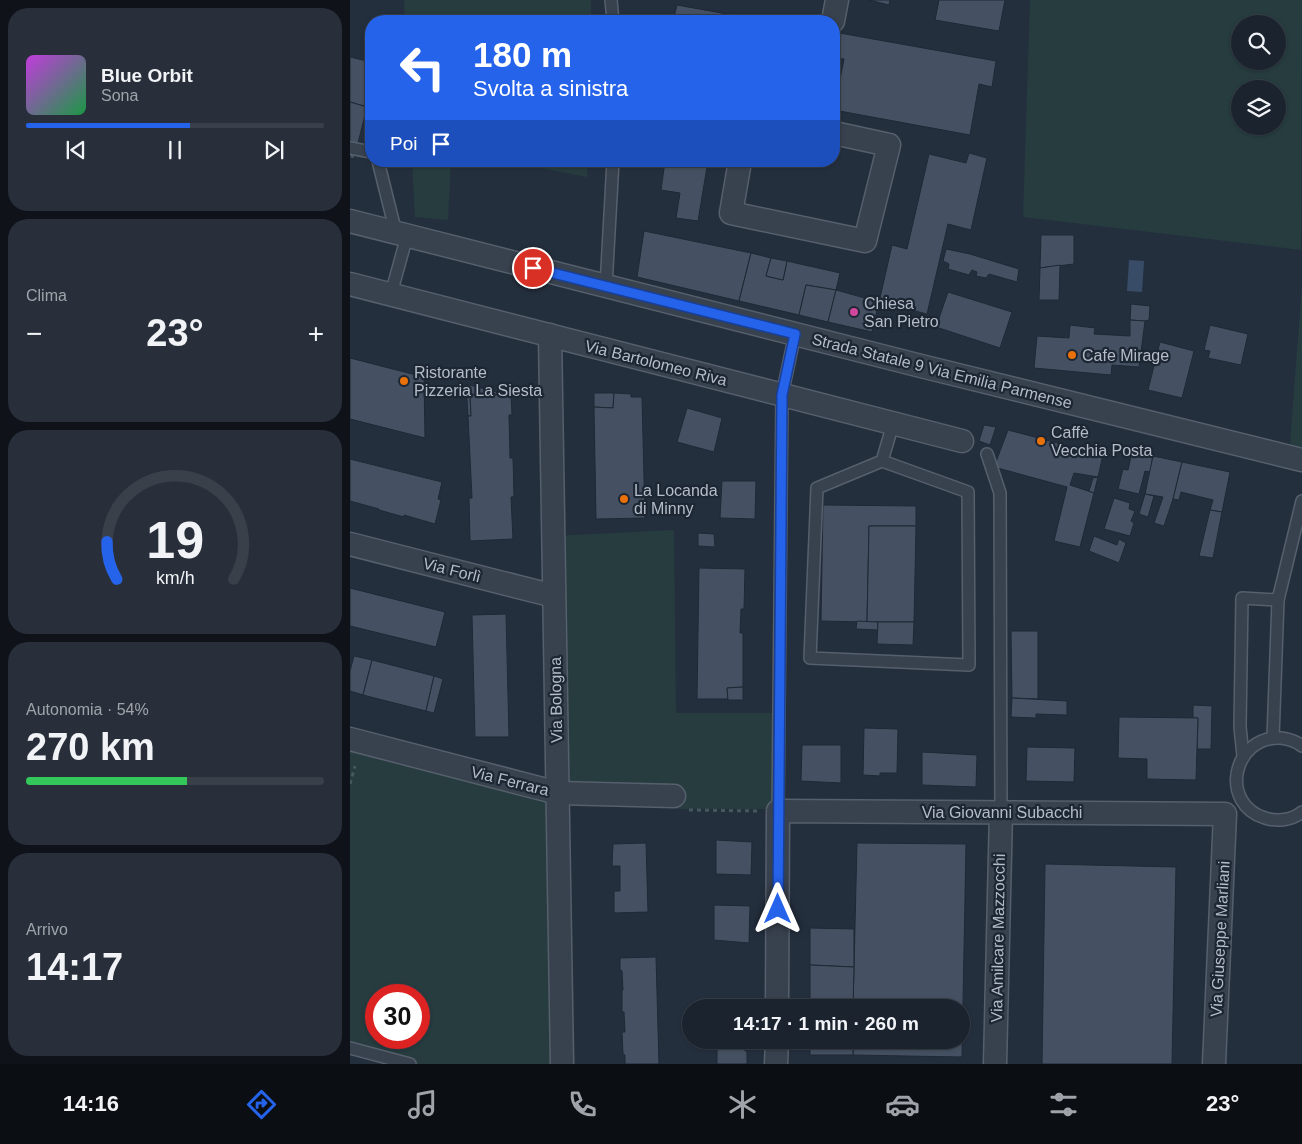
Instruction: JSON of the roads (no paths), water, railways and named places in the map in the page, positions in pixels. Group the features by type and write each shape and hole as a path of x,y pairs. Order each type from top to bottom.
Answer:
{"street":[{"path":"834,15 837,0"},
{"path":"739,167 731,214 865,241 889,144 840,134"},
{"name":"Strada Statale 9 Via Emilia Parmense","path":"350,221 1302,460"},
{"name":"Via Bartolomeo Riva","path":"350,284 962,441"},
{"name":"Via Bologna","path":"550,336 562,1064"},
{"name":"Via Forlì","path":"350,544 554,596"},
{"name":"Via Ferrara","path":"350,739 558,793 674,796"},
{"path":"777,999 778,810"},
{"name":"Via Giovanni Subacchi","path":"778,810 1225,814"},
{"name":"Via Amilcare Mazzocchi","path":"995,1064 1001,812"},
{"name":"Via Giuseppe Marliani","path":"1214,1064 1225,814"},
{"path":"776,1049 776,1064"}],"lane":[{"path":"611,0 612,15"},
{"path":"350,148 365,151"},
{"path":"380,167 401,234 391,294"},
{"path":"606,286 612,167"},
{"path":"778,810 782,395 795,334"},
{"path":"882,461 893,424"},
{"path":"987,454 1000,493 1001,812"},
{"path":"882,461 968,492 969,665 810,658 817,488 882,461"},
{"path":"1273,738 1278,600 1302,501"},
{"path":"1243,756 1240,727 1242,598 1278,600"},
{"path":"1302,746 1286,739 1273,738 1256,744 1243,756 1237,769 1236,783 1240,796 1248,808 1259,816 1272,820 1286,820 1302,812"},
{"path":"350,1048 410,1064"}],"water":[{"path":"1129,260 1144,261 1142,292 1127,291"}],"place":[{"name":"Chiesa San Pietro","path":"854,312"},
{"name":"Cafe Mirage","path":"1072,355"},
{"name":"Ristorante Pizzeria La Siesta","path":"404,381"},
{"name":"Caffè Vecchia Posta","path":"1041,441"},
{"name":"La Locanda di Minny","path":"624,499"}]}
